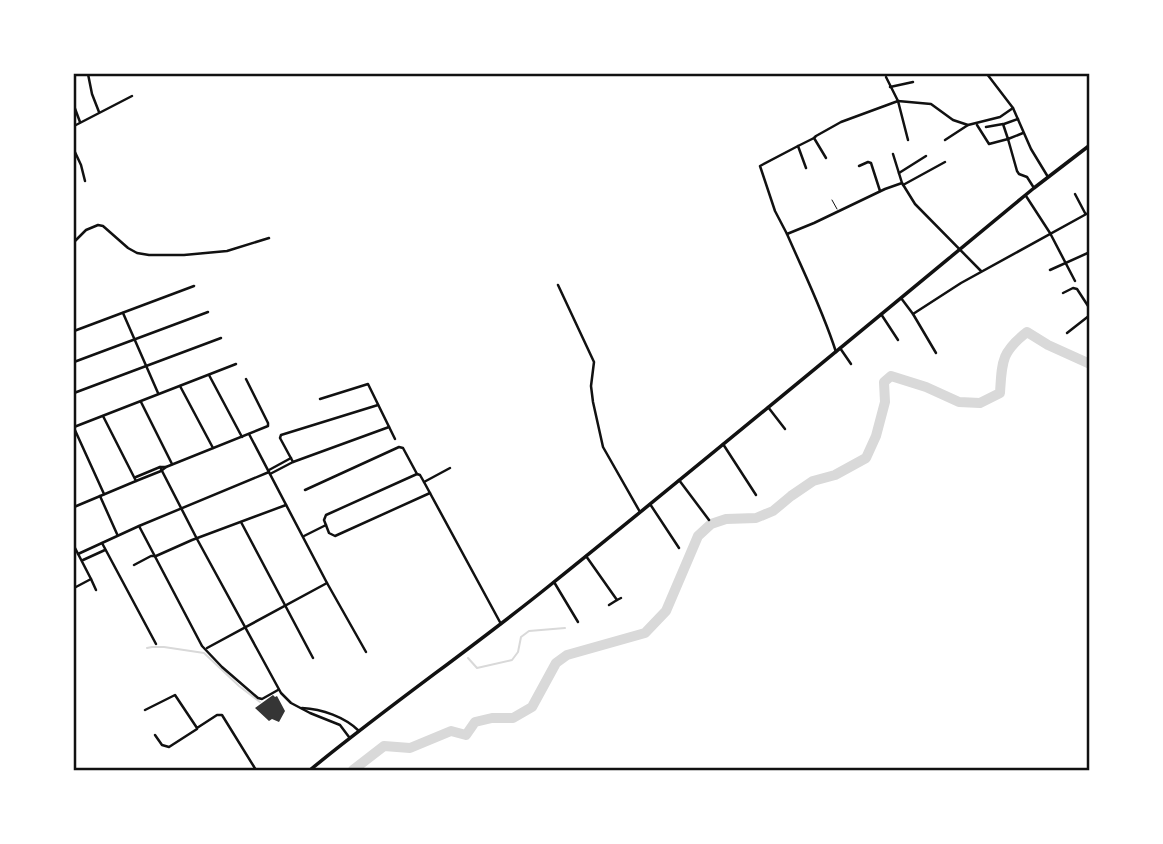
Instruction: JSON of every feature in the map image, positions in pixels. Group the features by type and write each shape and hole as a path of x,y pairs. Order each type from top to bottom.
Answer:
{"main road":[{"path":"310,771 554,582 1025,195 1089,146"}],"street":[{"path":"88,74 99,112"},
{"path":"987,74 1013,108 1023,133 1048,177"},
{"path":"886,77 898,101 908,140"},
{"path":"891,87 913,82"},
{"path":"74,126 132,96"},
{"path":"851,364 838,350 830,334 775,211 760,166 841,122 898,101 931,104 953,120 968,125 1003,116 1013,108"},
{"path":"74,107 80,122"},
{"path":"986,127 1018,119"},
{"path":"976,124 989,144 1023,133"},
{"path":"1003,124 1017,171 1027,177 1034,188"},
{"path":"945,140 968,125"},
{"path":"814,138 825,158"},
{"path":"798,146 806,168"},
{"path":"74,150 85,181"},
{"path":"893,154 903,184 915,204 981,271"},
{"path":"899,173 926,156"},
{"path":"787,234 880,191 903,184 945,162"},
{"path":"859,166 871,163 880,191"},
{"path":"913,314 981,271 1087,213 1075,194"},
{"path":"1025,195 1050,233 1075,281"},
{"path":"74,242 86,230 98,225 103,226 136,253 149,255 227,251 269,238"},
{"path":"1050,270 1090,252"},
{"path":"558,285 594,362 591,386 603,447 640,512"},
{"path":"74,331 194,286"},
{"path":"1063,293 1077,289 1090,309"},
{"path":"901,298 936,353"},
{"path":"74,362 208,312"},
{"path":"123,313 158,394"},
{"path":"881,314 898,341"},
{"path":"1067,333 1090,315"},
{"path":"74,393 221,338"},
{"path":"117,536 74,428 236,364"},
{"path":"209,374 242,437"},
{"path":"74,507 172,464 267,427 269,424 246,379"},
{"path":"320,399 367,384 395,439"},
{"path":"180,386 213,448"},
{"path":"140,401 172,464"},
{"path":"292,460 279,438 281,435 379,405"},
{"path":"768,407 785,429"},
{"path":"103,415 135,480"},
{"path":"78,554 292,460 389,427"},
{"path":"249,434 366,652"},
{"path":"723,444 756,495"},
{"path":"305,490 399,447 404,450 500,624"},
{"path":"424,482 450,468"},
{"path":"160,469 279,690 290,703 342,727 350,738"},
{"path":"416,474 325,517 332,536 430,493"},
{"path":"679,480 709,520"},
{"path":"650,504 679,548"},
{"path":"134,565 286,505"},
{"path":"240,522 313,658"},
{"path":"303,537 326,525"},
{"path":"139,526 202,646 259,699 279,690"},
{"path":"102,543 156,644"},
{"path":"74,546 96,590"},
{"path":"81,561 105,550"},
{"path":"586,556 619,599 609,605"},
{"path":"74,588 91,579"},
{"path":"554,582 578,622"},
{"path":"205,649 327,583"},
{"path":"145,710 175,695 197,729"},
{"path":"302,708 311,708 344,719 359,731"},
{"path":"155,735 162,744 171,747 217,715 222,715 256,771"}],"lane":[{"path":"832,200 838,211"}],"building":[{"path":"273,695 277,696 285,711 279,722 272,719 269,721 255,708"}],"waterway":[{"path":"353,770 384,746 410,748 451,731 466,735 475,722 492,718 513,718 532,707 556,663 567,655 645,633 666,611 698,536 711,524 726,519 756,518 773,511 813,481 835,475 866,458 876,436 885,402 884,382 891,376 926,387 959,402 980,403 1000,393 1004,358 1027,332 1090,364"},
{"path":"468,658 477,668 512,660 518,652 521,637 529,631 565,628"},
{"path":"147,648 164,647 204,653 260,702"}]}
